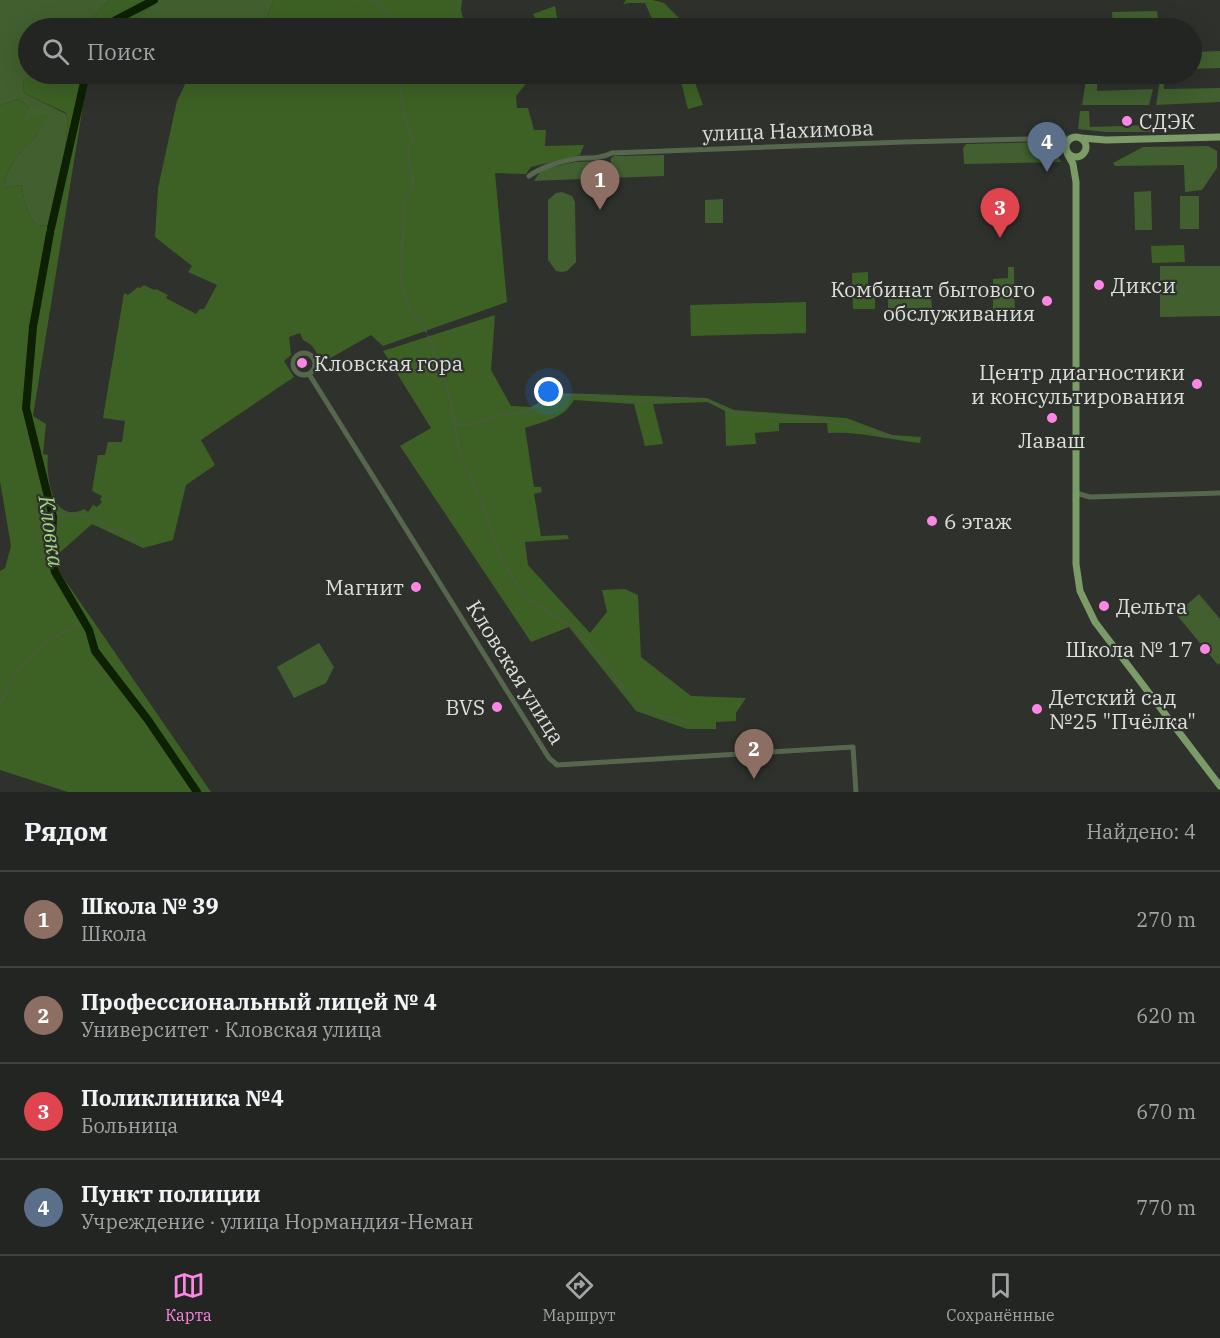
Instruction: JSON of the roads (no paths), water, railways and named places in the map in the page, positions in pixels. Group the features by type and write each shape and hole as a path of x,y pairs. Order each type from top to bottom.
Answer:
{"main road":[{"path":"1220,137 1106,140 1072,138 1067,142 1067,152 1073,164 1076,182 1076,564 1084,602 1095,622 1220,786"},
{"path":"1081,138 1085,142 1085,153"},
{"path":"1076,182 1079,164 1091,144 1106,140"},
{"path":"1067,152 1074,158 1085,153"}],"street":[{"name":"улица Нахимова","path":"529,176 541,167 575,159 600,159 612,153 1072,138"},
{"path":"1053,139 1067,152"},
{"path":"307,353 314,358 315,367 309,374 301,375 294,370 293,361 298,354 307,353"},
{"name":"Кловская улица","path":"309,374 544,750 557,765 853,747 856,792"},
{"path":"1076,493 1090,497 1220,493"}],"waterway":[{"name":"Кловка","path":"120,18 154,0"},
{"path":"374,0 381,6 388,18"},
{"name":"Кловка","path":"51,228 84,84"},
{"path":"400,84 403,108 414,141 408,146 414,186 404,201 401,284 412,312 424,325 426,332"},
{"name":"Кловка","path":"50,233 33,327 26,408 53,517 51,554 55,572 89,630 95,651 148,720 197,792"},
{"path":"428,336 447,385 460,452 504,564 519,587 531,601 573,628 597,652 627,694 655,714 692,724"},
{"path":"455,424 471,425 502,415 525,413 544,401 559,396 588,395 639,402 676,398 703,399 738,415 818,419 910,440"},
{"path":"53,517 76,515 92,518 111,531 120,528 138,543"},
{"path":"0,704 15,676 34,654 57,636 85,622"}],"place":[{"name":"СДЭК","path":"1127,121"},
{"name":"Пункт полиции","path":"1047,172"},
{"name":"Школа № 39","path":"600,210"},
{"name":"Поликлиника №4","path":"1000,238"},
{"name":"Дикси","path":"1099,285"},
{"name":"Комбинат бытового обслуживания","path":"1047,301"},
{"name":"Кловская гора","path":"302,363"},
{"name":"Центр диагностики и консультирования","path":"1197,384"},
{"name":"Лаваш","path":"1052,418"},
{"name":"6 этаж","path":"932,521"},
{"name":"Магнит","path":"416,587"},
{"name":"Дельта","path":"1104,606"},
{"name":"Школа № 17","path":"1205,649"},
{"name":"BVS","path":"497,707"},
{"name":"Детский сад №25 \"Пчёлка\"","path":"1037,709"},
{"name":"Профессиональный лицей № 4","path":"754,779"}]}
